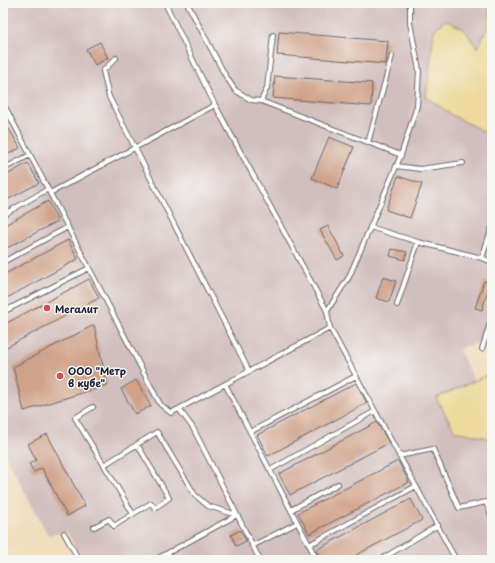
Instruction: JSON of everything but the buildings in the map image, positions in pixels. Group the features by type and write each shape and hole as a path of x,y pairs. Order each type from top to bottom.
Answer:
{"lane":[{"path":"165,3 215,105 327,312 330,328 456,560"},
{"path":"187,3 225,75 235,90 251,100 261,101 400,155"},
{"path":"327,312 349,278 396,166 417,106 419,70 410,23 410,3"},
{"path":"261,101 267,88 273,35"},
{"path":"368,142 392,56"},
{"path":"116,58 103,71 109,97 249,371"},
{"path":"3,103 160,404 171,413 330,328"},
{"path":"3,214 135,148 215,105"},
{"path":"3,115 8,113"},
{"path":"3,169 30,155"},
{"path":"396,166 420,169 463,163"},
{"path":"3,262 68,227"},
{"path":"370,227 492,262"},
{"path":"482,258 492,227"},
{"path":"398,305 418,242"},
{"path":"3,312 89,268"},
{"path":"482,349 492,317"},
{"path":"250,432 356,376"},
{"path":"225,384 317,560"},
{"path":"93,407 75,418 133,514"},
{"path":"179,409 193,428 260,560"},
{"path":"270,470 375,411"},
{"path":"104,465 157,432 195,494 208,506 237,516"},
{"path":"94,527 109,518 114,526 152,502 155,508 169,498 137,444"},
{"path":"400,456 432,449 459,508 486,502 492,518"},
{"path":"291,510 338,484"},
{"path":"309,545 416,486"},
{"path":"155,560 237,516"},
{"path":"252,546 297,523"},
{"path":"380,560 438,525"},
{"path":"64,533 79,560"}],"shaded area":[{"path":"3,3 492,3 492,338 459,349 492,418 492,560 82,560 67,532 48,535 3,451"}],"sand":[{"path":"491,3 492,136 452,115 426,97 434,30 445,20 464,29 477,48 487,29"},
{"path":"492,373 492,445 488,438 455,431 436,398"}],"place":[{"name":"Мегалит","path":"47,308"},
{"name":"ООО \"Метр в кубе\"","path":"60,376"}]}
